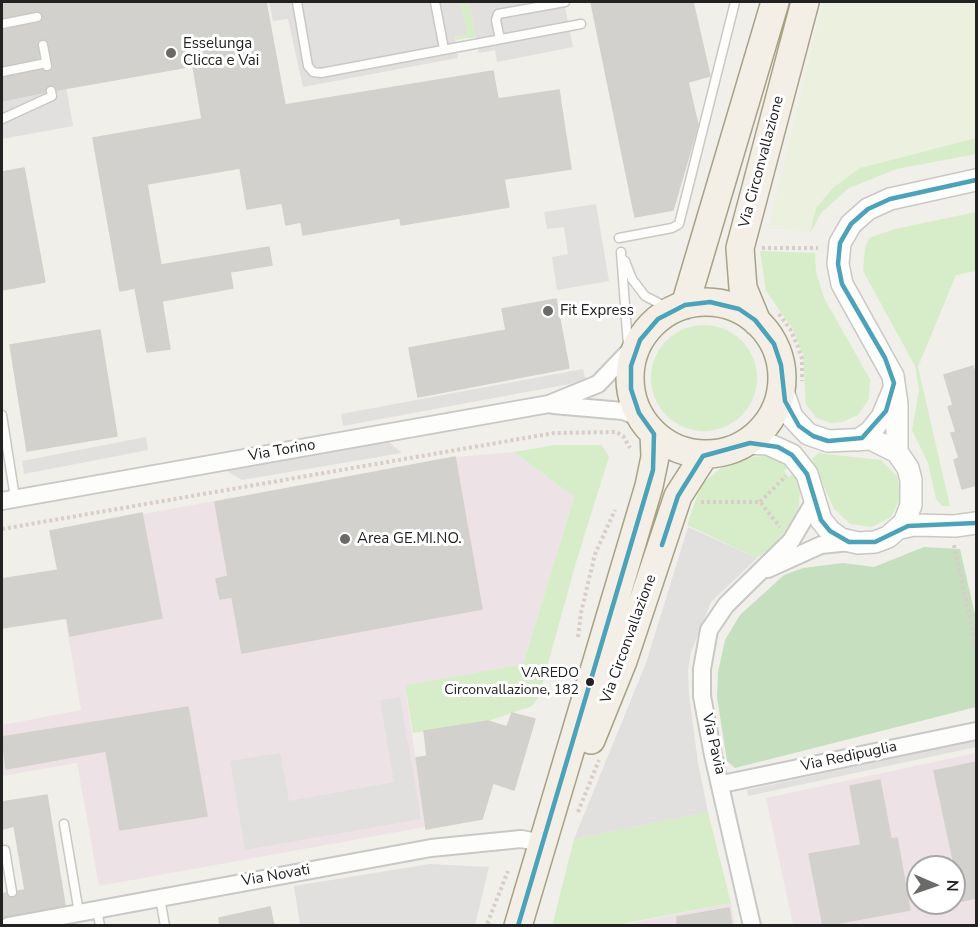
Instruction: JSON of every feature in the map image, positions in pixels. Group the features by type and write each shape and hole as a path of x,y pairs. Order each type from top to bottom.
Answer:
{"main road":[{"name":"Via Circonvallazione","path":"678,307 775,2"},
{"name":"Via Circonvallazione","path":"767,316 743,288 740,248 805,2"},
{"path":"704,302 723,304 767,316 768,334 791,386 757,434 724,452 705,454 678,449 648,426 632,397 633,355 654,322 678,307 704,302"},
{"name":"Via Circonvallazione","path":"518,926 538,836 649,486 655,457 648,426"},
{"name":"Via Circonvallazione","path":"538,836 606,704 678,496 705,454"}],"street":[{"path":"897,452 897,404 894,382 885,358 842,284 838,264 840,243 851,224 879,204 890,199 976,180"},
{"name":"Via Torino","path":"8,500 549,404 598,384 633,355"},
{"path":"858,440 870,432 882,417 890,402 894,382"},
{"path":"744,443 768,444 792,455 807,474 814,502 825,527 849,542 875,542 888,537 900,528 909,512 912,486 908,468 897,452 877,441 828,441 808,434 792,417 791,386"},
{"name":"Via Torino","path":"549,404 623,411 648,426"},
{"name":"Via Pavia","path":"752,926 722,784 713,755 702,696 702,669 709,630 726,605 791,541 814,502"},
{"path":"900,528 914,525 974,523"},
{"name":"Via Pavia","path":"753,576 821,545 849,542"},
{"name":"Via Redipuglia","path":"722,784 976,731"},
{"name":"Via Novati","path":"13,921 79,912 99,917 160,898 431,848 538,836"}],"lane":[{"path":"297,2 308,66 313,72 321,73 581,24"},
{"path":"435,2 444,49"},
{"path":"500,39 496,20 498,14 565,2"},
{"path":"619,238 672,228 679,224 683,216 735,2"},
{"path":"2,24 37,16"},
{"path":"2,72 46,65 43,45"},
{"path":"2,119 52,96 51,91"},
{"path":"633,355 621,252 638,289 656,304 678,307"},
{"name":"Via Torino","path":"2,415 8,500"},
{"path":"64,824 79,912"},
{"path":"2,851 5,850 12,892"},
{"path":"160,898 165,926"}],"path":[{"path":"758,248 819,246 817,255"},
{"path":"767,316 787,324 798,347 802,369 791,386"},
{"path":"2,529 554,433 616,432 623,436 632,454"},
{"path":"678,496 696,502 760,502 791,541"},
{"path":"577,648 581,613 595,554 617,506"},
{"path":"947,544 974,539 974,523"},
{"path":"954,544 976,647"},
{"path":"492,926 487,924 538,836"}],"shaded area":[{"path":"2,2 51,2 73,126 2,139"},
{"path":"269,2 460,2 467,35 455,37 458,58 303,87 288,19 273,21"},
{"path":"469,2 564,2 573,47 497,62 495,50 479,53"},
{"path":"596,204 609,281 557,290 552,257 568,254 564,227 547,229 544,212"},
{"path":"583,369 586,381 343,426 341,414"},
{"path":"146,437 148,450 24,474 22,461"},
{"path":"385,439 402,453 242,480 224,469"},
{"path":"514,452 574,497 523,664 405,685 425,827 99,886 77,763 2,776 2,725 81,710 50,531 455,457"},
{"path":"688,527 757,558 711,602 691,652 688,670 689,694 698,763 708,812 574,839 646,663"},
{"path":"400,697 421,819 245,850 230,761 280,753 289,801 394,782 380,700"},
{"path":"976,740 976,747 748,796 747,790"},
{"path":"976,753 976,925 793,925 766,798"},
{"path":"430,864 489,867 475,925 300,925 294,886"},
{"path":"731,903 735,925 617,926"}],"green space":[{"path":"460,2 469,2 476,37 456,40 455,37 466,35"},
{"path":"823,2 976,2 976,138 860,168 816,208 810,233 769,227"},
{"path":"976,138 976,154 897,169 849,188 822,212 810,233 816,208 833,188 860,168"},
{"path":"976,212 976,271 956,275 918,367 950,506 942,506 936,499 928,463 912,430 919,390 915,366 863,271 865,248 869,238 895,229"},
{"path":"760,251 815,253 816,272 824,298 870,379 869,399 858,415 842,422 830,423 817,418 806,405 803,355 793,329 766,291"},
{"path":"704,325 724,329 742,340 753,358 757,378 753,398 742,416 724,427 704,431 684,427 666,416 655,398 651,378 655,358 666,340 684,329"},
{"path":"555,445 602,445 609,457 577,559 539,696 532,706 488,721 413,733 405,685 523,664 574,497 514,452"},
{"path":"818,453 881,460 897,476 901,497 891,517 872,527 850,524 834,509 812,459"},
{"path":"773,455 791,463 784,471 789,477 796,471 800,488 799,506 794,520 772,547 757,558 687,525 701,485 720,469 752,457"},
{"path":"924,547 960,549 976,619 976,707 735,768 727,761 717,697 718,672 725,640 740,615 784,575 803,568 843,563 874,567"},
{"path":"708,812 731,903 617,925 552,926 574,839"}],"building":[{"path":"2,2 266,2 285,105 493,71 498,99 559,90 571,169 504,179 509,207 401,225 400,218 303,235 301,222 286,225 282,203 247,209 240,168 147,184 161,265 269,247 272,265 230,272 233,288 162,301 170,349 147,352 135,288 120,291 93,138 202,119 193,66 57,90 50,85 45,92 2,101 2,78 42,70 49,72 53,65 49,43 42,39 37,43 39,58 2,66 2,30 38,23 43,16 36,11 2,18"},
{"path":"591,2 693,2 710,76 688,82 698,125 673,210 635,217"},
{"path":"24,168 45,282 2,290 2,172"},
{"path":"556,299 569,368 418,397 409,348 506,330 502,309"},
{"path":"100,330 117,436 27,451 10,345"},
{"path":"973,366 976,378 976,485 962,489 954,460 959,458 951,433 956,432 948,407 953,405 944,375"},
{"name":"Area GE.MI.NO.","path":"455,457 482,609 242,653 232,597 220,599 216,579 228,576 215,502"},
{"path":"142,513 162,618 70,636 67,618 2,628 2,579 58,570 50,531"},
{"path":"188,707 207,816 120,830 106,751 6,769 2,737"},
{"path":"512,713 535,719 514,790 493,783 482,819 426,829 416,758 427,756 424,731 488,721 507,727"},
{"path":"976,762 976,898 966,900 966,855 952,855 934,771"},
{"path":"880,780 891,839 897,838 906,888 906,911 823,926 809,854 861,845 850,786"},
{"path":"47,795 65,905 2,918 2,894 6,893 14,898 18,891 25,890 14,826 2,829 2,802"},
{"path":"270,907 274,926 220,926 219,918"},
{"path":"729,908 732,926 677,926 677,917"}],"transit line":[{"path":"518,926 653,470 654,434 639,413 631,389 631,366 640,340 658,319 685,305 710,302 739,309 755,320 774,344 781,365 785,401 799,426 813,436 828,441 862,438 886,411 894,383 885,358 842,284 838,264 840,243 851,224 868,209 890,199 976,180"},
{"path":"662,545 678,496 703,456 750,443 778,447 792,455 807,474 821,520 830,531 849,542 875,542 908,526 976,523"}],"place":[{"name":"Esselunga Clicca e Vai","path":"171,53"},
{"name":"Fit Express","path":"548,311"},
{"name":"Area GE.MI.NO.","path":"345,539"},
{"name":"VAREDO Circonvallazione, 182","path":"590,682"}]}
